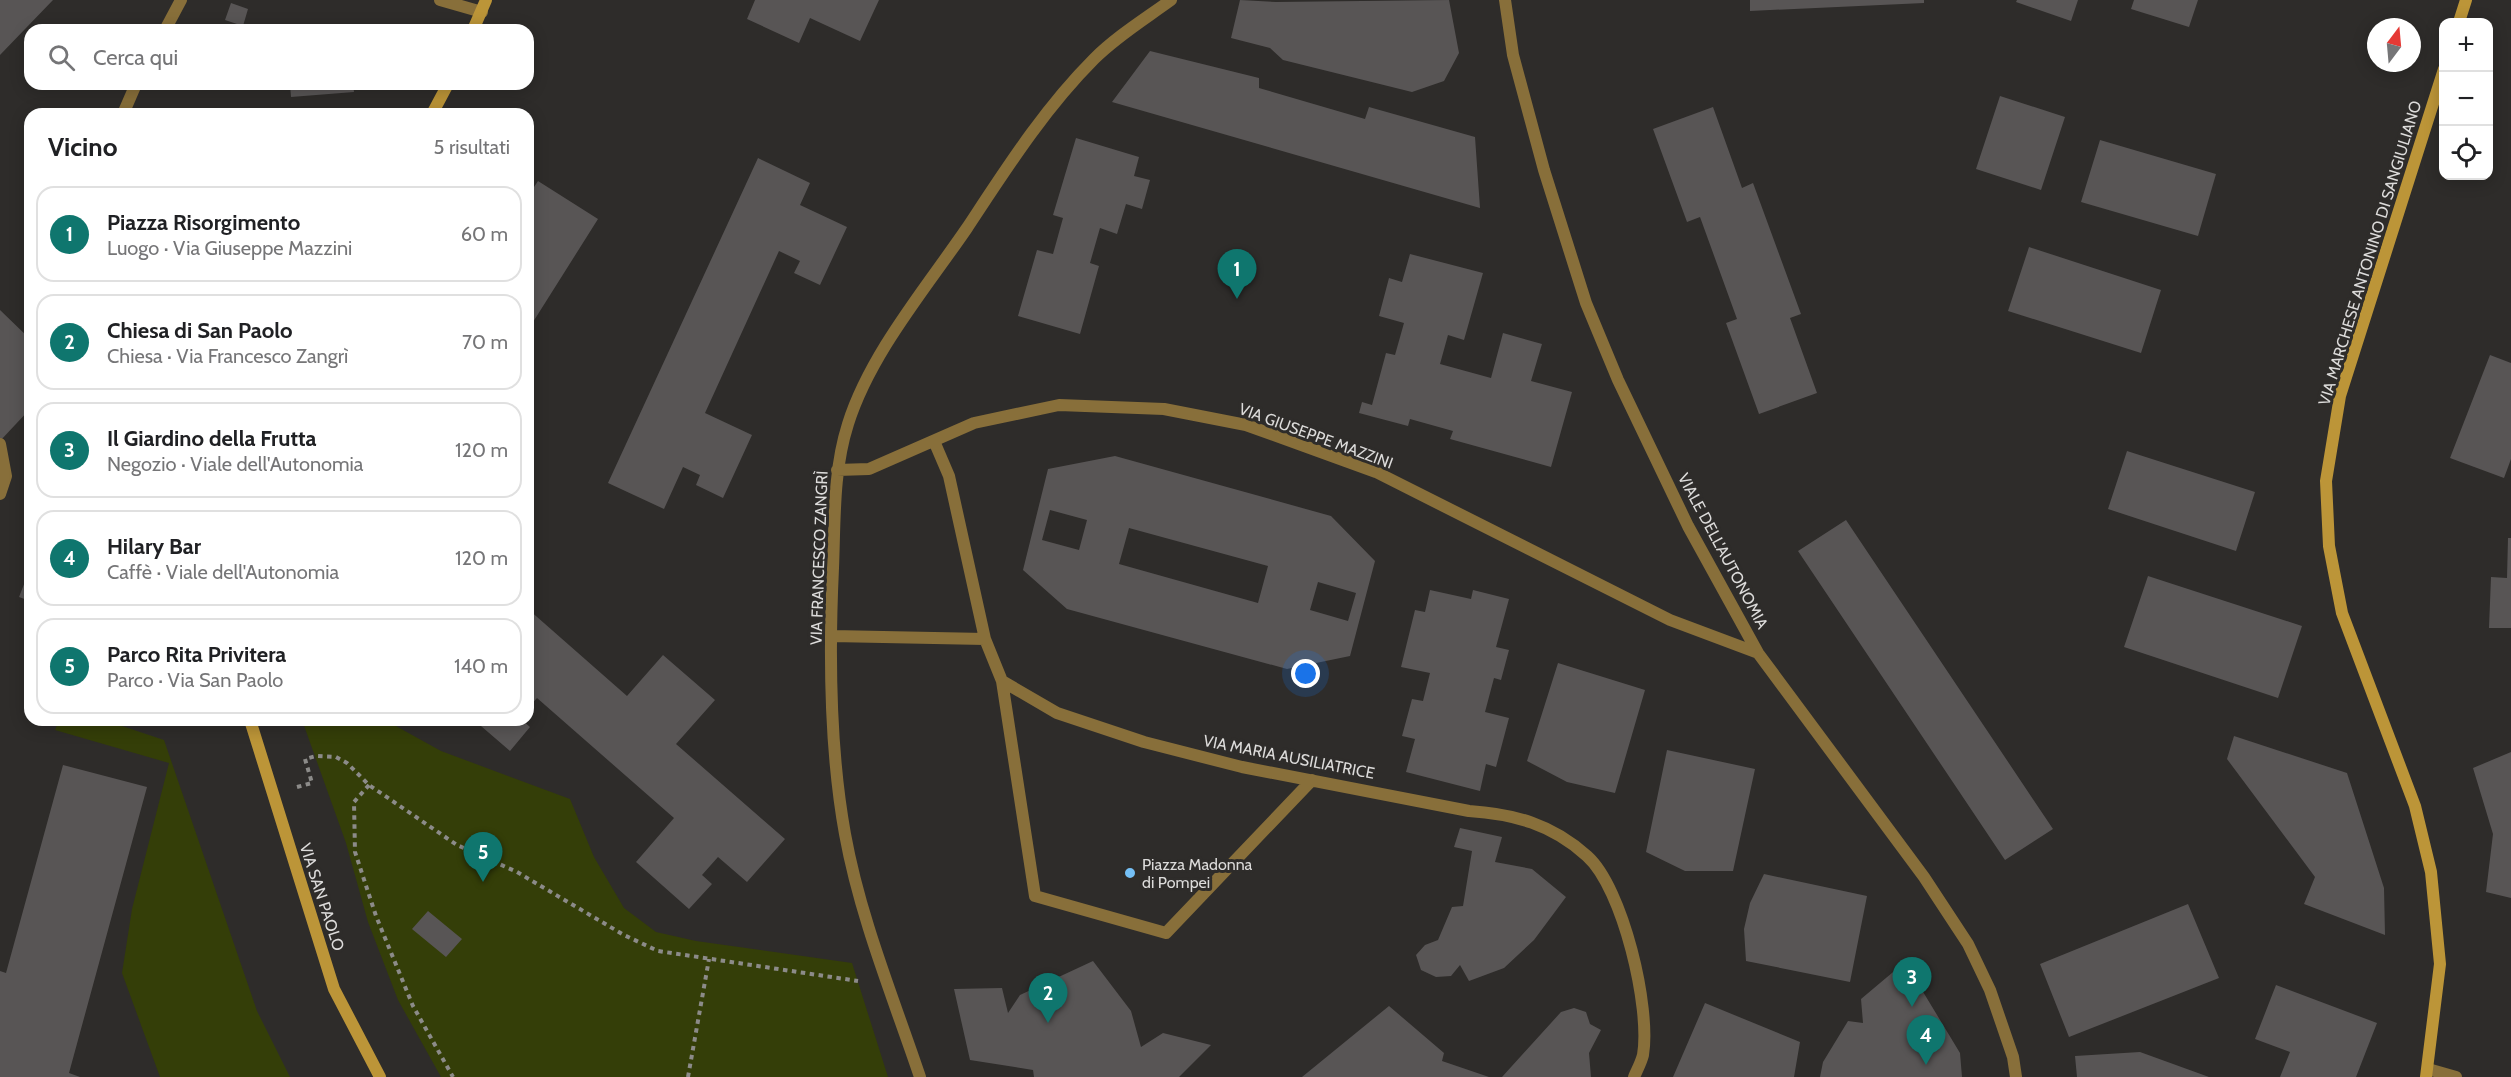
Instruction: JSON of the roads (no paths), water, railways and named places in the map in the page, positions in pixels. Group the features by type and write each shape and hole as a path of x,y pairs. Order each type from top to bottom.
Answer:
{"main road":[{"path":"2460,18 2466,0"},
{"path":"476,24 484,6"},
{"name":"VIA MARCHESE ANTONINO DI SANGIULIANO","path":"2427,1073 2440,964 2432,872 2415,806 2342,613 2329,546 2326,482 2340,396 2443,72"},
{"path":"435,108 445,90"},
{"name":"VIA SAN PAOLO","path":"252,726 334,989 380,1077"}],"street":[{"path":"168,24 182,0"},
{"path":"440,0 484,6"},
{"name":"VIA FRANCESCO ZANGRÌ","path":"920,1077 859,894 845,835 837,773 832,636 837,471 848,424 862,387 888,344 1029,135 1059,97 1096,57 1171,0"},
{"name":"VIALE DELL'AUTONOMIA","path":"1505,0 1513,55 1538,147 1586,303 1618,380 1688,526 1758,653 1924,877 1968,944 1990,990 2015,1072"},
{"path":"126,108 133,90"},
{"name":"VIA GIUSEPPE MAZZINI","path":"837,471 869,469 974,423 1059,405 1164,409 1246,425 1376,472 1670,620 1758,653"},
{"path":"934,441 950,476 985,639 1002,681 1035,897 1166,933 1312,780"},
{"path":"0,444 6,476 0,494"},
{"path":"832,636 985,639"},
{"name":"VIA MARIA AUSILIATRICE","path":"1002,681 1056,713 1144,742 1242,767 1469,812 1505,814 1538,824 1587,856 1599,870 1613,897 1630,946 1640,987 1644,1024 1642,1056 1634,1077"},
{"path":"2427,1073 2456,1077"}],"place":[{"name":"Piazza Risorgimento","path":"1237,299"},
{"name":"Piazza Madonna di Pompei","path":"1130,873"},
{"name":"Parco Rita Privitera","path":"483,882"},
{"name":"Il Giardino della Frutta","path":"1912,1007"},
{"name":"Chiesa di San Paolo","path":"1048,1023"},
{"name":"Hilary Bar","path":"1926,1065"}]}
